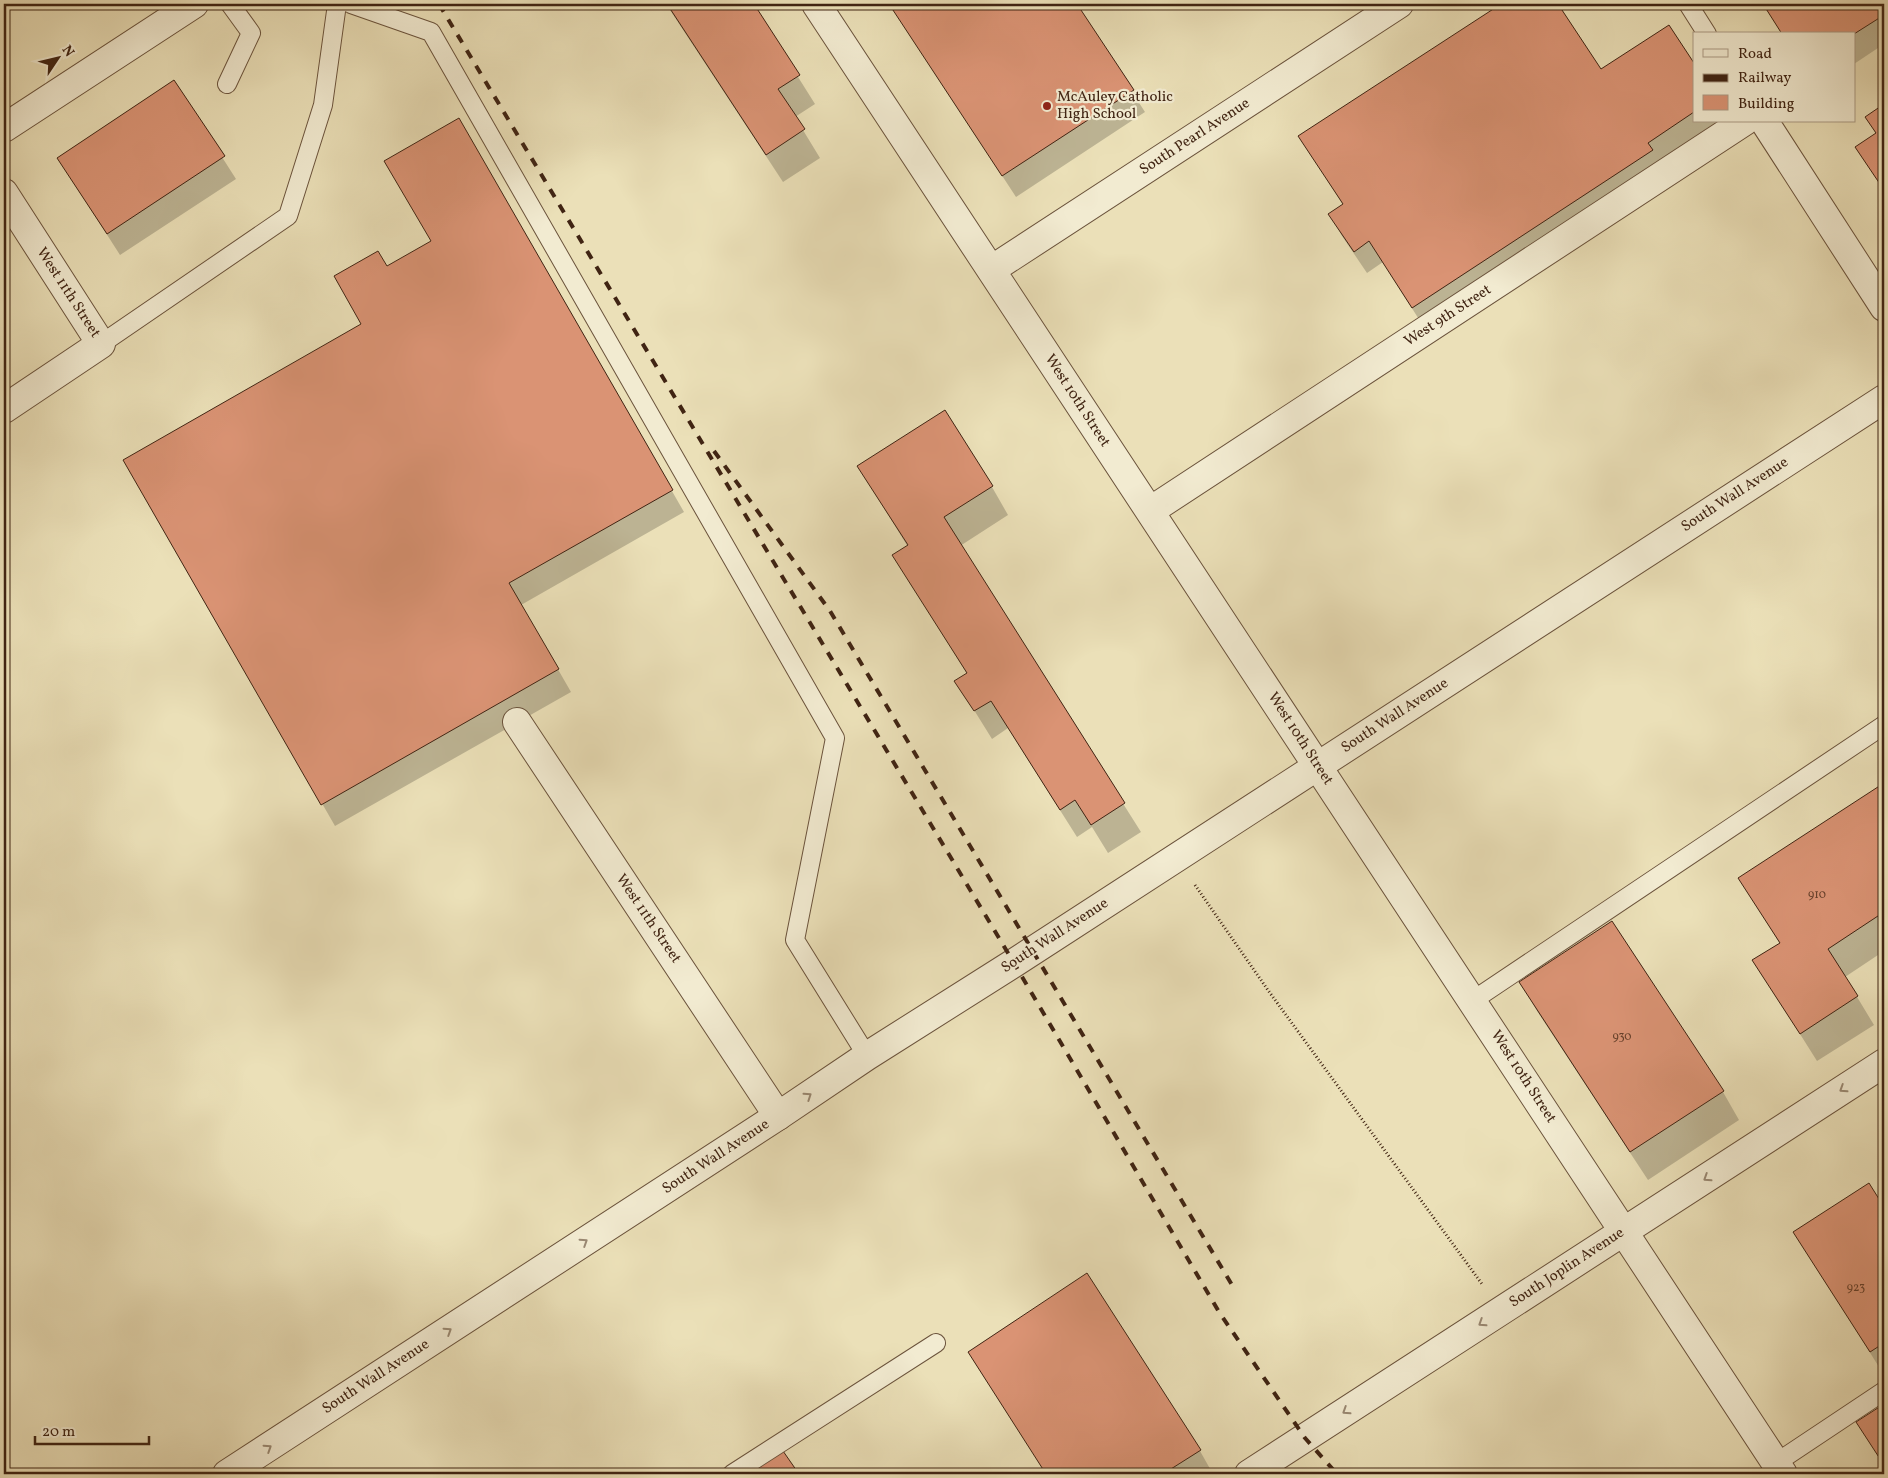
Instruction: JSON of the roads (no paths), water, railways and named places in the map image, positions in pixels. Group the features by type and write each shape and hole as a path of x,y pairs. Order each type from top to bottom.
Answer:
{"street":[{"path":"4,128 194,4"},
{"name":"West 10th Street","path":"816,4 1780,1469"},
{"name":"South Pearl Avenue","path":"991,270 1399,4"},
{"name":"West 9th Street","path":"1150,512 1743,122"},
{"path":"1765,122 1884,306"},
{"name":"West 11th Street","path":"4,193 101,344 4,409"},
{"name":"South Wall Avenue","path":"230,1473 867,1056 1176,858 1884,398"},
{"name":"West 11th Street","path":"517,722 778,1116"},
{"name":"South Joplin Avenue","path":"1249,1474 1884,1063"}],"lane":[{"path":"227,84 251,33 230,4"},
{"path":"101,344 288,216 323,105 337,4"},
{"path":"351,4 431,32 835,738 796,940 867,1056"},
{"path":"1688,4 1706,32"},
{"path":"1472,1001 1884,725"},
{"path":"732,1474 936,1343"},
{"path":"1780,1469 1884,1391"}],"railway":[{"path":"439,4 1014,963 1219,1312 1305,1438 1337,1474"},
{"path":"714,451 830,611 1232,1285"}],"place":[{"name":"McAuley Catholic High School","path":"1047,106"}]}
